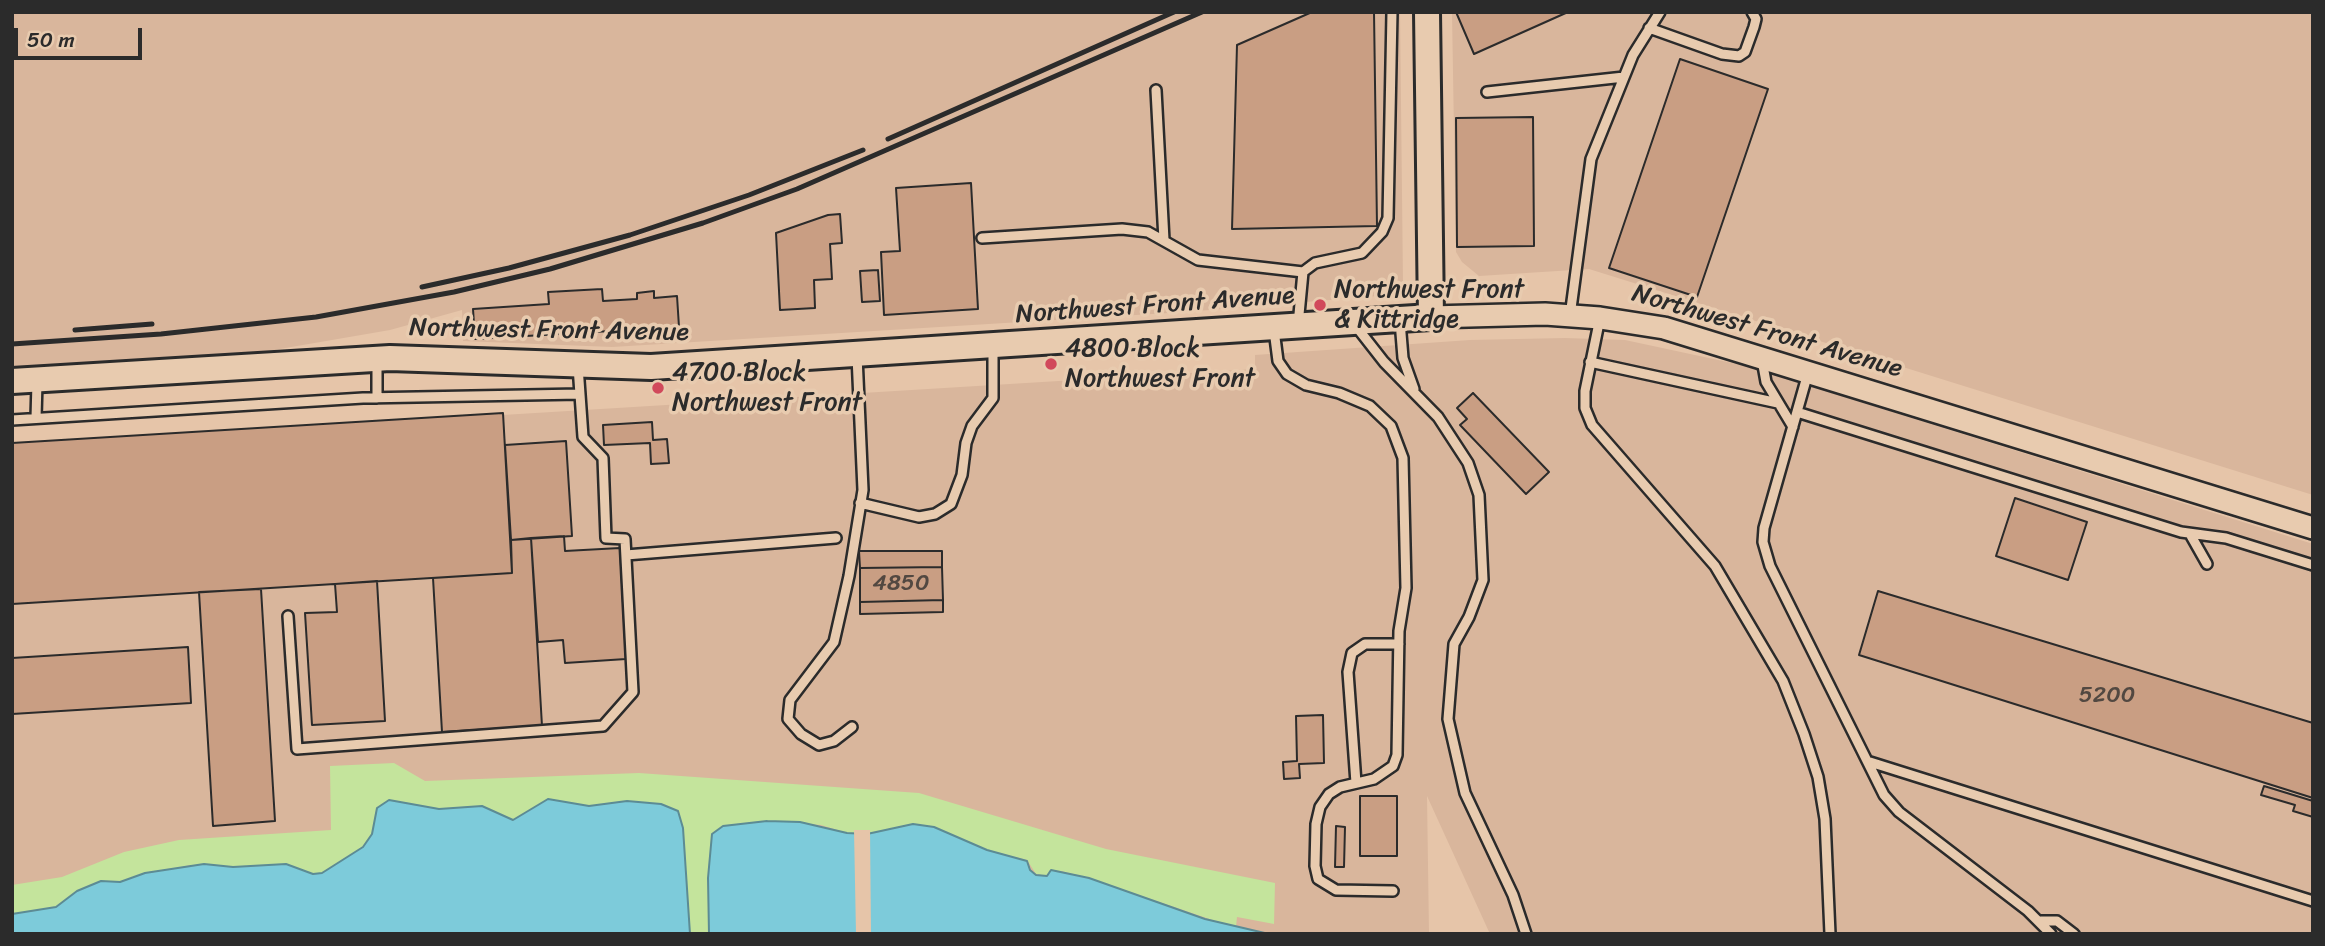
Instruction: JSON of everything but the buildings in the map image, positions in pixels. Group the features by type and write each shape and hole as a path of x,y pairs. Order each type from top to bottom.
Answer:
{"main road":[{"path":"1427,12 1427,236 1431,317"},
{"name":"Northwest Front Avenue","path":"12,382 377,359 472,359 578,366 651,367 1431,317"}],"street":[{"name":"Northwest Front Avenue","path":"1431,317 1490,313 1600,317 1664,328 2313,528"}],"lane":[{"path":"1392,12 1388,218 1382,232 1362,253 1315,263 1303,272 1278,361 1287,374 1306,385 1339,393 1370,406 1391,426 1401,446 1405,471 1406,588 1399,644 1397,755 1393,766 1374,779 1329,794 1320,807 1316,824 1315,866 1318,878 1336,890 1393,891"},
{"path":"1570,316 1591,159 1624,77 1660,12"},
{"path":"1649,28 1722,54 1739,56 1745,52 1754,27 1756,19 1752,12"},
{"path":"1487,92 1624,77"},
{"path":"1156,90 1164,240"},
{"path":"982,238 1122,229 1147,232 1198,260 1303,272"},
{"path":"1600,317 1585,391 1586,408 1592,425 1715,566 1783,681 1818,776 1825,819 1830,934"},
{"path":"1400,319 1403,359 1420,399"},
{"path":"1354,323 1384,362 1438,417 1468,463 1479,495 1483,580 1469,617 1454,644 1448,719 1465,793 1513,895 1526,934"},
{"path":"860,503 919,517 936,514 951,504 959,489 966,443 972,426 993,398 992,346"},
{"path":"852,727 834,741 819,745 802,734 789,719 790,700 834,642 863,490 857,354"},
{"path":"1761,356 1763,375 1793,427"},
{"path":"377,359 377,398"},
{"path":"1590,362 1778,403"},
{"path":"288,616 297,749 603,726 633,692 625,538 606,538 603,458 583,437 578,366"},
{"path":"1809,371 1764,528 1765,554 1884,795 1899,812 2041,921 2051,934"},
{"path":"36,418 37,380"},
{"path":"12,419 377,398 580,394"},
{"path":"1797,412 2190,534 2226,538 2313,565"},
{"path":"2190,534 2207,564"},
{"path":"626,555 836,538"},
{"path":"1356,783 1348,672 1352,653 1365,644 1399,644"},
{"path":"1870,762 2313,901"},
{"path":"2041,921 2057,921 2074,934"}],"shaded area":[{"path":"12,12 1400,12 1403,285 1390,295 1185,312 612,347 463,341 462,310 390,330 268,351 12,367"},
{"path":"1452,12 2313,12 2313,495 1589,269 1479,276 1462,262 1456,252"},
{"path":"1470,340 1625,340 1746,366 2313,544 2313,934 1490,934 1427,796 1429,934 1269,934 710,843 709,934 690,934 690,926 375,823 12,914 12,445 1255,369 1255,355"}],"green space":[{"path":"394,763 425,781 639,773 919,793 1106,849 1275,883 1274,924 1237,917 1236,927 1089,878 1061,871 1047,876 1036,874 1027,860 987,850 934,827 913,824 867,834 847,833 821,825 767,821 723,826 713,834 708,878 709,934 690,934 681,818 661,804 627,801 589,806 548,799 513,820 482,806 439,809 397,801 377,808 372,834 363,847 322,873 313,874 286,864 233,867 190,865 120,882 101,881 72,895 56,907 12,914 12,885 62,877 124,852 179,840 331,830 330,766"}],"water":[{"path":"548,799 589,806 627,801 661,804 678,811 683,828 690,934 12,934 12,914 56,907 77,891 101,881 120,882 145,873 204,864 233,867 286,864 313,874 322,873 363,847 372,834 377,808 389,800 439,809 482,806 513,820"},
{"path":"767,821 800,822 847,833 867,834 913,824 934,827 987,850 1027,861 1030,870 1036,875 1047,876 1051,870 1089,878 1205,919 1269,934 709,934 708,878 712,834 723,826"}],"pier":[{"path":"854,830 870,830 871,934 856,934"}],"railway":[{"path":"888,139 1174,12"},
{"path":"12,344 161,334 316,317 454,292 550,269 703,223 797,189 1202,12"},
{"path":"422,287 509,268 630,235 749,195 863,150"},
{"path":"75,330 152,324"}],"place":[{"name":"Northwest Front & Kittridge","path":"1320,305"},
{"name":"4800 Block Northwest Front","path":"1051,364"},
{"name":"4700 Block Northwest Front","path":"658,388"}]}
